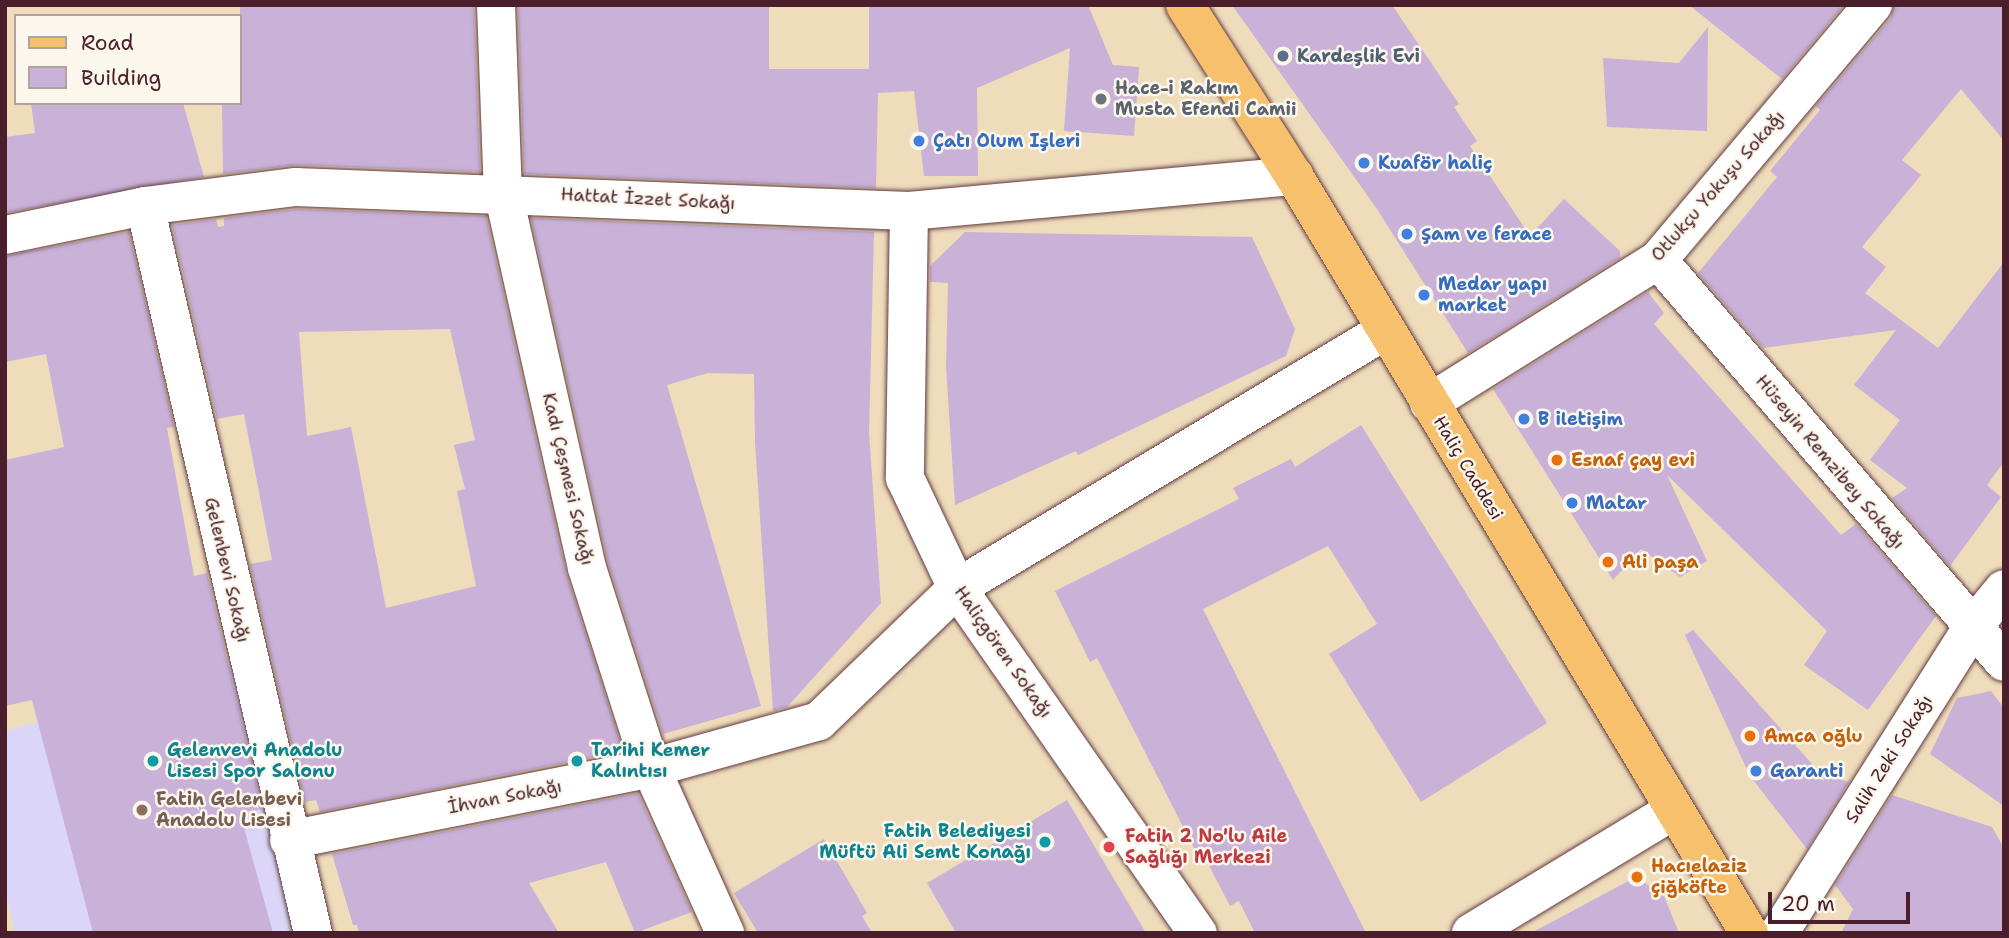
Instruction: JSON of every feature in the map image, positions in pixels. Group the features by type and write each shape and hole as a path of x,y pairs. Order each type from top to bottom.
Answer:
{"main road":[{"name":"Haliç Caddesi","path":"1185,5 1294,176 1749,933"}],"street":[{"name":"Kadı Çeşmesi Sokağı","path":"496,5 503,192 587,568 651,768 725,933"},
{"name":"Otlukçu Yokuşu Sokağı","path":"1429,403 1658,260 1873,5"},
{"name":"Hattat İzzet Sokağı","path":"5,235 145,206 296,187 503,192 909,211 1294,176"},
{"name":"Gelenbevi Sokağı","path":"145,206 289,840 313,933"},
{"name":"Haliçgören Sokağı","path":"909,211 905,478 957,588 1198,933"},
{"name":"Hüseyin Remzibey Sokağı","path":"1658,260 2004,662"},
{"name":"İhvan Sokağı","path":"289,840 651,768 819,721 957,588 1386,331"},
{"name":"Salih Zeki Sokağı","path":"1779,933 1972,628 2004,589"},
{"path":"1471,933 1674,810"}],"shaded area":[{"name":"Fatih Gelenbevi Anadolu Lisesi","path":"243,663 307,933 15,933 5,889 5,731"}],"building":[{"path":"240,5 474,5 480,172 297,165 223,174 222,105 242,105"},
{"path":"518,5 769,5 769,69 869,69 869,5 1088,5 1113,65 1139,67 1134,136 1064,131 1070,48 977,88 978,176 924,176 914,91 878,93 876,188 524,174"},
{"path":"1232,5 1392,5 1459,104 1454,107 1477,141 1470,146 1530,236 1564,199 1620,251 1620,258 1468,353 1377,209"},
{"path":"1689,5 1844,5 1782,79"},
{"path":"1894,5 2004,5 2004,141 1961,89 1902,160 1921,175 1862,247 1886,267 1865,293 1938,348 2004,262 2004,462 1987,485 2001,497 1950,566 1892,498 1907,488 1870,460 1900,420 1854,385 1896,330 1763,348 1698,273 1777,177 1770,171 1820,110 1816,106 1890,19"},
{"path":"1708,27 1707,131 1607,127 1603,58 1679,63"},
{"path":"31,105 184,105 204,177 5,213 5,137 35,133"},
{"path":"297,209 486,216 566,573 623,751 320,812 316,800 305,802 250,564 272,560 244,414 217,419 172,225 216,219 218,227 224,226 224,218","holes":["450,329 475,440 454,445 465,489 457,491 476,586 386,608 351,427 307,436 299,332"]},
{"path":"531,218 874,232 869,433 881,603 787,707 773,711 755,442 754,374 708,373 667,385 761,706 663,734 608,562"},
{"path":"129,232 174,427 167,428 194,576 207,573 262,809 240,813 273,933 93,933 32,700 5,706 5,460 64,447 46,354 5,362 5,256"},
{"path":"965,232 1252,237 1295,329 1286,356 1078,455 1076,451 955,505 946,367 948,283 930,282 930,266"},
{"path":"1648,292 1664,313 1654,324 1841,535 1856,524 1936,616 1868,710 1804,665 1827,631 1667,475 1707,561 1680,577 1641,549 1613,580 1493,389"},
{"path":"1361,425 1547,723 1421,802 1329,654 1377,624 1328,546 1203,609 1366,933 1255,933 1239,901 1230,906 1204,856 1199,858 1097,658 1090,662 1055,591 1239,499 1233,488 1291,459 1295,467"},
{"path":"1693,630 1820,773 1849,782 1807,849 1750,776 1685,635"},
{"path":"1991,691 2004,708 2004,806 1930,754 1957,698"},
{"path":"638,793 692,912 635,933 606,862 529,883 559,933 359,933 357,925 353,925 332,854"},
{"path":"1892,795 1992,827 2004,848 2004,933 1841,933 1853,909 1835,885"},
{"name":"Fatih Belediyesi Müftü Ali Semt Konağı","path":"1067,800 1146,933 956,933 927,883"},
{"path":"824,839 867,913 862,916 872,933 758,933 734,893"},
{"path":"1636,877 1664,896 1679,933 1531,933"}],"place":[{"name":"Kardeşlik Evi","path":"1283,56"},
{"name":"Hace-i Rakım Musta Efendi Camii","path":"1101,99"},
{"name":"Çatı Olum Işleri","path":"919,141"},
{"name":"Kuaför haliç","path":"1364,163"},
{"name":"Şam ve ferace","path":"1407,234"},
{"name":"Medar yapı market","path":"1424,295"},
{"name":"B iletişim","path":"1524,419"},
{"name":"Esnaf çay evi","path":"1557,460"},
{"name":"Matar","path":"1572,503"},
{"name":"Ali paşa","path":"1608,562"},
{"name":"Amca oğlu","path":"1750,736"},
{"name":"Gelenvevi Anadolu Lisesi Spor Salonu","path":"153,761"},
{"name":"Tarihi Kemer Kalıntısı","path":"577,761"},
{"name":"Garanti","path":"1756,771"},
{"name":"Fatih Gelenbevi Anadolu Lisesi","path":"142,810"},
{"name":"Fatih Belediyesi Müftü Ali Semt Konağı","path":"1045,842"},
{"name":"Fatih 2 No'lu Aile Sağlığı Merkezi","path":"1109,847"},
{"name":"Hacıelaziz çiğköfte","path":"1637,877"}]}
